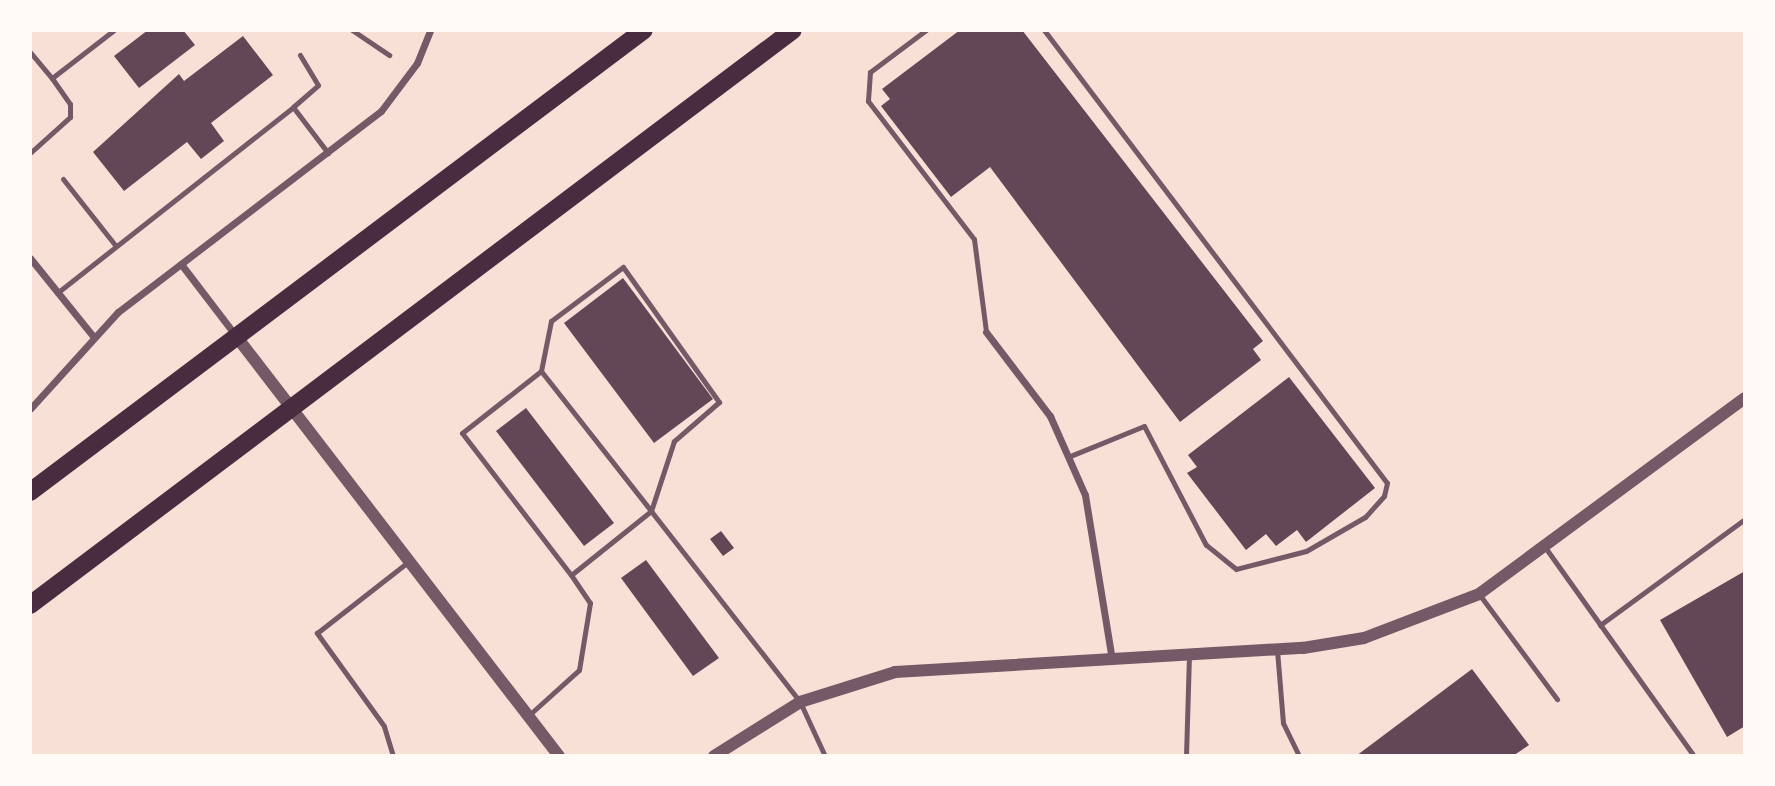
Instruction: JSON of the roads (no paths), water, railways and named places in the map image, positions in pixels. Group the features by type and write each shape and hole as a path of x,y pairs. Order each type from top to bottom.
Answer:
{"main road":[{"path":"30,492 644,30"},
{"path":"30,605 793,30"}],"street":[{"path":"30,409 93,337 181,264 329,154 404,86 430,30"},
{"path":"30,258 93,337"},
{"path":"181,264 559,756"},
{"path":"986,332 1050,416 1070,456 1097,542 1112,660"},
{"path":"714,756 800,702 895,672 1278,650 1364,638 1479,594 1547,550 1745,398"}],"lane":[{"path":"51,78 114,30"},
{"path":"352,30 389,55"},
{"path":"926,30 870,72 868,101 974,239 986,332"},
{"path":"1044,30 1387,483 1384,496 1365,517 1306,551 1236,569 1206,545 1144,426 1070,456"},
{"path":"30,52 69,104 70,117 30,153"},
{"path":"57,293 318,85 300,55"},
{"path":"293,107 329,154"},
{"path":"63,179 116,246"},
{"path":"528,716 579,670 590,603 462,433 541,371 551,321 623,267 719,402 674,441 651,511 570,575"},
{"path":"541,371 800,702 825,756"},
{"path":"1600,625 1745,519"},
{"path":"1547,550 1695,756"},
{"path":"393,756 384,726 317,633 409,561"},
{"path":"1479,594 1557,699"},
{"path":"1278,650 1283,723 1299,756"},
{"path":"1186,756 1189,655"}]}
